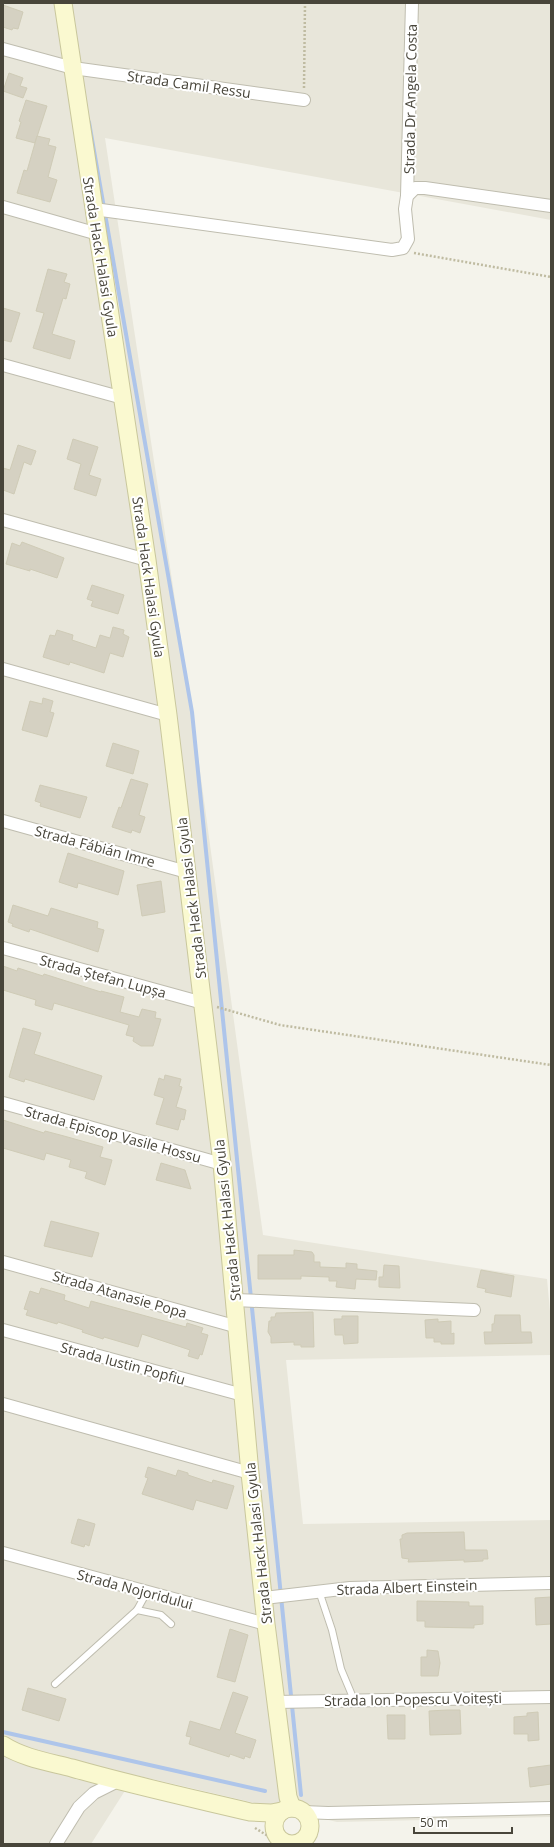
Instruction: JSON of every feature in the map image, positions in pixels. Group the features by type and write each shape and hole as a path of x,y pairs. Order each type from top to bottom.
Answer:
{"street":[{"name":"Strada Hack Halasi Gyula","path":"63,3 147,560 187,872 209,1005 250,1473 265,1598 266,1624 279,1701 290,1805 307,1817 313,1836"},
{"name":"Strada Dr Angela Costa","path":"392,250 403,248 408,239 405,209 407,196 412,3"},
{"name":"Strada Camil Ressu","path":"3,49 73,68 304,100"},
{"path":"407,196 415,188 425,188 551,206"},
{"path":"3,207 98,234"},
{"path":"94,208 392,250"},
{"path":"3,365 123,398"},
{"path":"3,520 147,560"},
{"path":"3,669 168,715"},
{"name":"Strada Fábián Imre","path":"3,821 187,872"},
{"name":"Strada Ștefan Lupșa","path":"3,948 209,1005"},
{"name":"Strada Episcop Vasile Hossu","path":"3,1103 222,1164"},
{"name":"Strada Atanasie Popa","path":"3,1262 238,1327"},
{"path":"235,1300 474,1310"},
{"name":"Strada Iustin Popfiu","path":"3,1330 243,1395"},
{"path":"3,1404 250,1473"},
{"name":"Strada Nojoridului","path":"3,1553 266,1624"},
{"name":"Strada Albert Einstein","path":"265,1598 350,1588 551,1582"},
{"name":"Strada Ion Popescu Voitești","path":"279,1701 551,1697"},
{"path":"3,1745 34,1758 118,1781 248,1812 262,1818 274,1828 276,1833 283,1841 288,1843 300,1843 308,1834 313,1836"},
{"path":"56,1844 79,1807 94,1793 118,1781"},
{"path":"248,1812 271,1813 290,1805 328,1813 551,1808"},
{"path":"274,1828 276,1818 290,1805"}],"lane":[{"path":"54,1684 137,1610 147,1592"},
{"path":"319,1592 332,1630 341,1669 354,1700"},
{"path":"137,1610 161,1615 171,1624"}],"path":[{"path":"304,100 305,3"},
{"path":"392,250 551,277"},
{"path":"209,1005 280,1025 551,1065"},
{"path":"248,1812 244,1822 282,1844"}],"shaded area":[{"path":"3,3 551,3 551,220 105,138 192,712 263,1235 547,1279 551,1322 551,1355 286,1360 303,1524 551,1520 551,1817 337,1822 135,1775 91,1844 3,1844"}],"building":[{"path":"3,5 23,12 18,29 13,28 12,30 3,27"},
{"path":"9,73 23,78 20,86 27,88 23,98 3,91"},
{"path":"26,100 47,106 35,143 16,138 21,122 19,121"},
{"path":"37,136 50,139 48,145 56,147 48,177 57,180 50,202 17,193 24,170 27,171"},
{"path":"48,269 67,274 64,282 70,284 66,299 63,298 52,334 75,341 70,359 33,348 44,313 36,311"},
{"path":"3,308 20,313 11,342 3,340"},
{"path":"73,439 98,447 89,475 101,479 96,496 74,489 81,464 67,459"},
{"path":"18,445 36,451 31,465 24,462 14,494 3,490 3,468 10,470"},
{"path":"22,542 64,558 57,578 30,569 30,571 6,564 12,543 20,546"},
{"path":"92,585 124,595 118,614 91,606 93,601 87,599"},
{"path":"113,627 124,630 123,634 129,637 123,657 110,653 104,673 70,662 69,665 43,657 50,635 55,636 57,630 73,635 72,640 96,648 100,635 110,638"},
{"path":"43,698 53,701 50,712 54,713 47,737 22,730 30,701 42,704"},
{"path":"113,743 139,751 133,774 106,766"},
{"path":"131,779 148,784 139,815 145,817 140,833 132,830 131,833 112,827 119,807 121,808"},
{"path":"40,785 87,797 80,818 40,806 41,803 35,801"},
{"path":"68,853 124,871 118,895 78,883 77,888 59,882"},
{"path":"161,881 165,912 142,916 137,885"},
{"path":"13,905 48,916 51,908 98,922 97,928 104,930 98,952 30,929 29,932 12,926 13,924 8,922"},
{"path":"3,966 17,971 18,968 43,976 44,974 101,992 124,997 120,1012 139,1017 142,1009 156,1012 155,1018 161,1019 153,1046 141,1046 133,1041 134,1037 126,1035 129,1025 54,1003 52,1010 35,1005 36,1000 3,990"},
{"path":"23,1028 41,1033 34,1054 102,1076 94,1100 25,1079 24,1082 9,1077"},
{"path":"165,1075 181,1079 179,1086 182,1087 176,1107 186,1110 184,1120 181,1119 178,1130 156,1124 164,1098 154,1095 159,1078 164,1080"},
{"path":"3,1120 44,1133 45,1131 103,1147 100,1157 112,1160 105,1185 85,1178 87,1172 69,1167 71,1160 46,1153 44,1160 3,1148"},
{"path":"161,1163 185,1170 191,1189 156,1180"},
{"path":"51,1221 99,1233 92,1257 44,1246"},
{"path":"294,1250 312,1252 314,1255 314,1262 320,1262 320,1267 346,1268 346,1263 357,1264 357,1269 377,1271 376,1280 356,1279 355,1289 336,1287 337,1281 329,1281 329,1277 301,1276 301,1279 258,1279 258,1255 294,1255"},
{"path":"384,1265 399,1266 400,1288 379,1287 379,1277 383,1277"},
{"path":"481,1270 514,1276 511,1297 485,1292 486,1289 477,1287"},
{"path":"41,1288 65,1295 64,1300 89,1308 91,1301 186,1327 187,1323 203,1328 201,1333 208,1335 202,1355 200,1354 198,1359 188,1356 190,1350 142,1334 138,1347 104,1337 103,1339 82,1332 83,1330 58,1322 57,1324 26,1315 28,1310 24,1309 30,1291 39,1294"},
{"path":"313,1312 314,1347 301,1347 301,1345 294,1345 294,1342 271,1343 271,1337 268,1332 269,1321 271,1321 271,1317 275,1317 276,1313"},
{"path":"495,1315 520,1315 521,1332 531,1332 532,1343 485,1344 484,1332 492,1332 492,1324 494,1324"},
{"path":"342,1316 358,1316 358,1343 344,1344 343,1335 335,1335 334,1319 342,1319"},
{"path":"438,1319 438,1322 451,1321 451,1334 454,1333 454,1344 441,1344 441,1342 434,1342 434,1338 426,1338 425,1320"},
{"path":"148,1467 176,1476 178,1470 212,1483 213,1480 234,1486 227,1509 196,1500 193,1510 142,1494 148,1478 145,1477"},
{"path":"78,1519 95,1524 89,1546 85,1544 84,1547 71,1543"},
{"path":"464,1532 465,1550 487,1550 488,1559 483,1559 483,1561 464,1562 464,1560 408,1562 409,1559 402,1558 400,1539 402,1539 402,1535 407,1533"},
{"path":"551,1597 551,1624 536,1625 535,1598"},
{"path":"417,1601 469,1602 469,1606 483,1606 483,1624 474,1625 474,1628 425,1627 425,1621 417,1621"},
{"path":"230,1629 248,1635 235,1682 217,1677"},
{"path":"427,1650 438,1651 440,1663 438,1676 421,1676 421,1657 427,1657"},
{"path":"28,1688 66,1699 59,1721 22,1710"},
{"path":"233,1692 248,1697 235,1733 256,1740 250,1758 245,1756 244,1759 230,1754 229,1757 189,1744 191,1737 186,1736 190,1721 220,1730"},
{"path":"460,1710 461,1734 430,1735 429,1711"},
{"path":"538,1712 539,1740 528,1741 528,1734 514,1734 514,1717 527,1716 527,1713"},
{"path":"387,1715 405,1715 405,1739 388,1739"},
{"path":"551,1765 551,1784 530,1787 528,1768"}],"waterway":[{"path":"89,122 192,712 301,1795"},
{"path":"3,1732 265,1791"}]}
